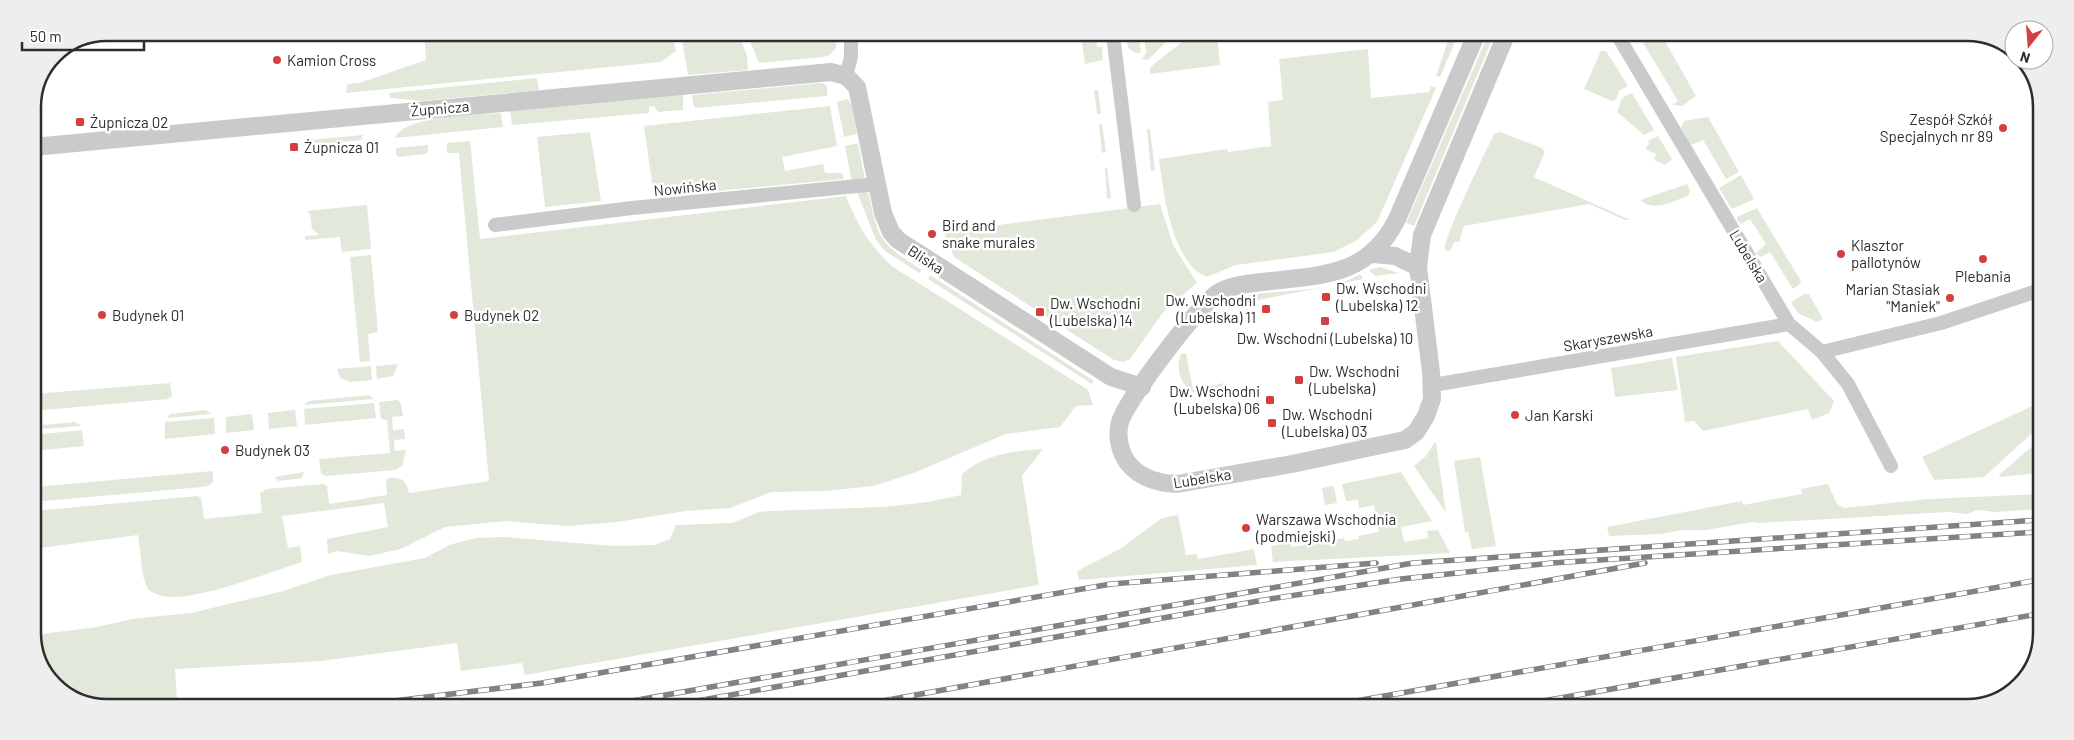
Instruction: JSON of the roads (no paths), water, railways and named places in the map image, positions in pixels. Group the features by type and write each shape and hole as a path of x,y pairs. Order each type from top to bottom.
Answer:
{"street":[{"path":"846,76 851,57 851,41"},
{"path":"1114,41 1134,205"},
{"name":"Lubelska","path":"1473,41 1391,232 1373,254 1343,271 1317,276 1238,285 1218,293 1194,315 1120,421 1120,449 1126,461 1136,471 1147,478 1164,483 1177,484 1292,464 1404,440 1416,432 1426,416 1432,399 1433,385 1418,267 1425,223 1503,41"},
{"name":"Lubelska","path":"1621,41 1789,324 1822,352 1848,384 1891,466"},
{"name":"Żupnicza","path":"41,146 821,72 846,76"},
{"name":"Bliska","path":"846,76 855,83 860,97 886,222 898,240 1111,378 1142,387"},
{"name":"Nowińska","path":"495,225 632,208 878,184"},
{"path":"1373,254 1395,256 1418,267"},
{"path":"1822,352 1941,323 2033,292"},
{"name":"Skaryszewska","path":"1433,385 1789,324"}],"railway":[{"path":"643,699 1413,563 2033,520"},
{"path":"708,699 1264,600 1401,579 1552,563 2033,532"},
{"path":"410,699 542,683 1111,584 1376,563"},
{"path":"893,699 1645,563"},
{"path":"1367,699 2033,581"},
{"path":"1555,699 2033,615"}],"place":[{"name":"Kamion Cross","path":"277,60"},
{"name":"Żupnicza 02","path":"80,122"},
{"name":"Zespół Szkół Specjalnych nr 89","path":"2003,128"},
{"name":"Żupnicza 01","path":"294,147"},
{"name":"Bird and snake murales","path":"932,234"},
{"name":"Klasztor pallotynów","path":"1841,254"},
{"name":"Plebania","path":"1983,259"},
{"name":"Dw. Wschodni (Lubelska) 12","path":"1326,297"},
{"name":"Marian Stasiak \"Maniek\"","path":"1950,298"},
{"name":"Dw. Wschodni (Lubelska) 11","path":"1266,309"},
{"name":"Dw. Wschodni (Lubelska) 14","path":"1040,312"},
{"name":"Budynek 01","path":"102,315"},
{"name":"Budynek 02","path":"454,315"},
{"name":"Dw. Wschodni (Lubelska) 10","path":"1325,321"},
{"name":"Dw. Wschodni (Lubelska)","path":"1299,380"},
{"name":"Dw. Wschodni (Lubelska) 06","path":"1270,400"},
{"name":"Jan Karski","path":"1515,415"},
{"name":"Dw. Wschodni (Lubelska) 03","path":"1272,423"},
{"name":"Budynek 03","path":"225,450"},
{"name":"Warszawa Wschodnia (podmiejski)","path":"1246,528"}]}
